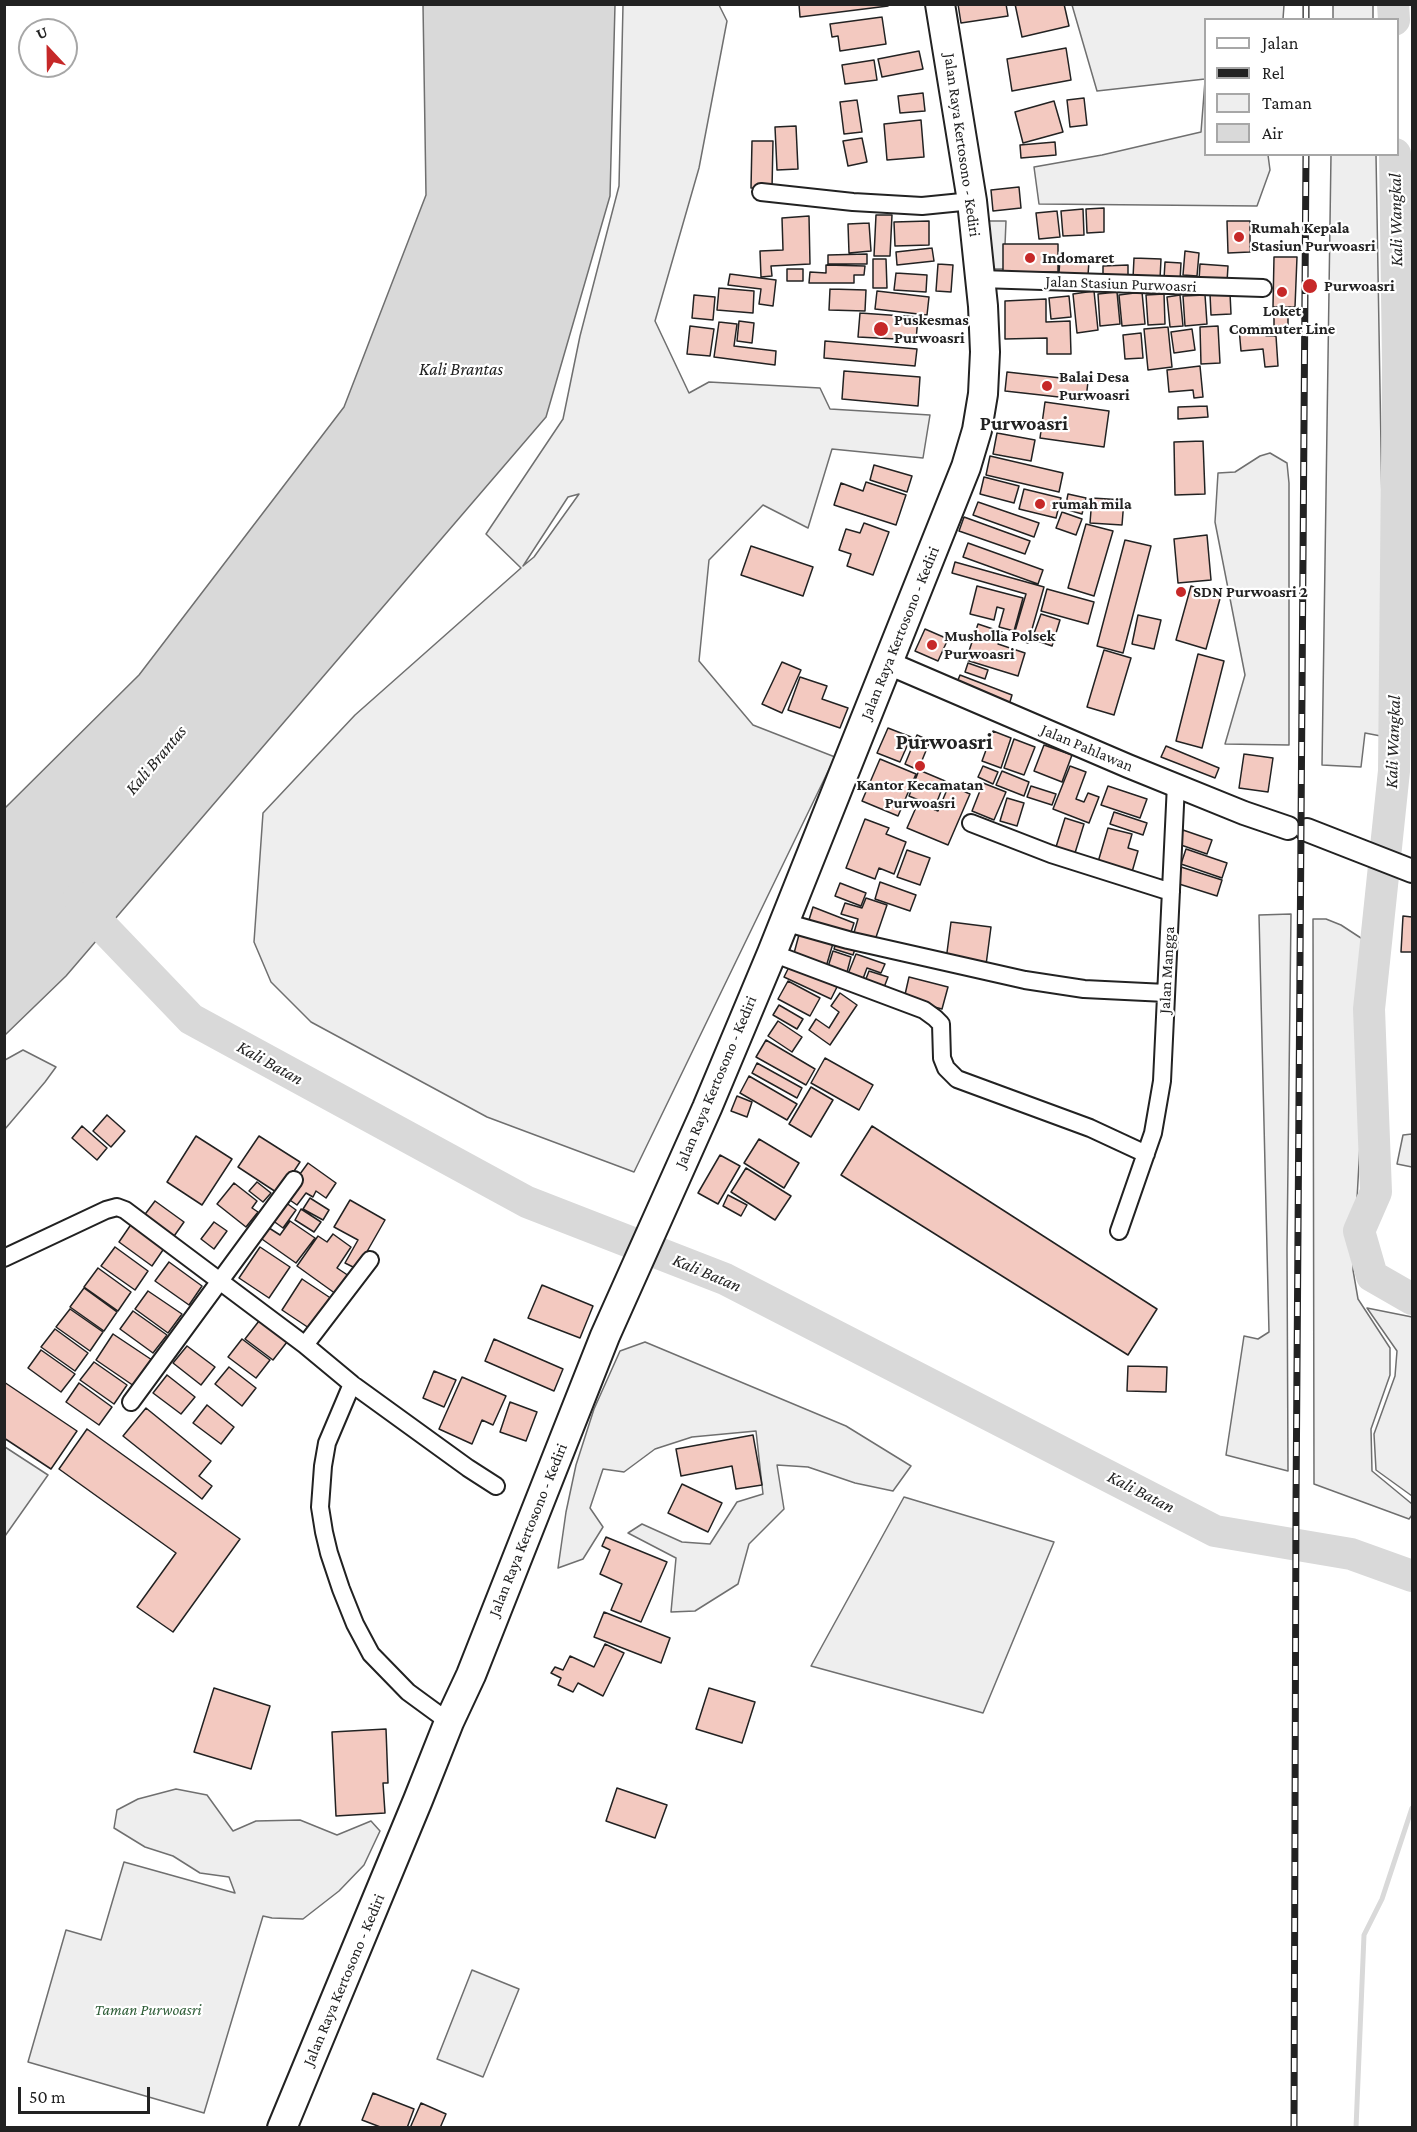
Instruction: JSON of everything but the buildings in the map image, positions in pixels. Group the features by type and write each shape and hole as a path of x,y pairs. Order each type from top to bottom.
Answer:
{"highway":[{"name":"Jalan Raya Kertosono - Kediri","path":"282,2127 449,1722 471,1674 579,1402 772,953 966,467 977,430 983,394 985,352 972,201 940,4"}],"main road":[{"name":"Jalan Pahlawan","path":"888,663 1244,813 1408,865"}],"street":[{"path":"761,192 853,202 922,206 972,201"},
{"name":"Jalan Stasiun Purwoasri","path":"980,279 1263,288"},
{"name":"Jalan Mangga","path":"1119,1231 1153,1133 1162,1081 1176,784"},
{"path":"971,823 1051,854 1172,892"},
{"path":"784,922 848,940 1025,980 1084,989 1166,993"},
{"path":"772,953 924,1010 941,1024 942,1058 946,1068 957,1079 1090,1128 1146,1154"},
{"path":"131,1402 294,1180"},
{"path":"4,1258 77,1222 117,1207 134,1216 220,1280 352,1384 496,1486"},
{"path":"305,1345 369,1260"},
{"path":"352,1384 327,1443 323,1466 320,1507 329,1553 352,1616 371,1654 408,1692 449,1722"}],"green space":[{"path":"1072,4 1284,5 1283,18 1204,18 1204,79 1097,91"},
{"path":"623,5 719,5 727,21 699,168 655,321 689,393 709,382 820,388 830,409 930,415 923,458 832,449 808,528 763,505 709,560 699,661 753,725 835,757 634,1172 487,1117 311,1022 271,982 254,942 263,813 355,715 521,568 486,534 563,419 580,336 619,186","holes":["579,494 534,557 523,566 568,497"]},
{"path":"1333,5 1373,5 1373,18 1333,18"},
{"path":"1204,94 1204,156 1268,156 1270,170 1257,206 1039,204 1034,167 1102,155 1201,132"},
{"path":"1331,156 1376,156 1386,737 1365,733 1361,767 1322,765"},
{"path":"1270,453 1287,463 1289,483 1289,745 1225,744 1245,675 1215,522 1218,473 1235,472 1260,456"},
{"path":"1291,914 1287,1248 1288,1471 1226,1455 1244,1336 1258,1339 1269,1332 1259,915"},
{"path":"1313,919 1326,919 1341,925 1367,942 1363,1092 1353,1270 1358,1299 1390,1348 1390,1375 1371,1429 1372,1471 1412,1504 1412,1515 1409,1519 1314,1484"},
{"path":"23,1050 56,1067 5,1129 5,1060"},
{"path":"1412,1134 1412,1167 1397,1164 1403,1135"},
{"path":"1367,1308 1412,1317 1412,1496 1376,1470 1374,1434 1395,1376 1397,1351"},
{"path":"645,1342 846,1426 911,1466 893,1491 855,1483 808,1467 777,1465 784,1509 749,1544 738,1584 695,1611 671,1612 676,1558 628,1533 642,1524 682,1542 710,1544 737,1502 763,1494 756,1431 692,1437 655,1449 624,1472 603,1469 590,1508 603,1527 583,1559 558,1568 576,1465 594,1409 620,1351"},
{"path":"5,1447 48,1475 5,1536"},
{"path":"904,1497 1054,1542 983,1713 811,1666"},
{"name":"Taman Purwoasri","path":"176,1789 207,1795 233,1831 256,1821 300,1820 337,1835 371,1821 380,1831 364,1865 339,1891 303,1919 263,1916 204,2113 28,2062 66,1930 101,1940 124,1862 235,1893 229,1877 200,1873 173,1856 145,1847 114,1828 117,1810 138,1799"},
{"path":"472,1970 519,1989 483,2077 437,2059"}],"shaded area":[{"path":"986,221 1006,221 1004,269 993,269"}],"water":[{"name":"Kali Brantas","path":"423,5 615,5 610,196 546,417 66,976 5,1035 5,808 139,675 344,407 426,195"}],"waterway":[{"name":"Kali Wangkal","path":"1393,4 1394,18"},
{"name":"Kali Wangkal","path":"1395,156 1398,364 1394,771 1369,1009 1376,1192 1359,1231 1372,1276 1412,1299"},
{"name":"Kali Batan","path":"79,898 99,923 191,1019 527,1202 725,1279 1215,1531 1351,1554 1412,1576"},
{"path":"1356,2128 1364,1935 1382,1899 1412,1808"}],"railway":[{"path":"1306,4 1306,18"},
{"path":"1294,2128 1296,1502 1306,156"}],"place":[{"name":"Rumah Kepala Stasiun Purwoasri","path":"1239,237"},
{"name":"Indomaret","path":"1030,258"},
{"name":"Purwoasri","path":"1310,286"},
{"name":"Loket Commuter Line","path":"1282,292"},
{"name":"Puskesmas Purwoasri","path":"881,329"},
{"name":"Balai Desa Purwoasri","path":"1047,386"},
{"name":"rumah mila","path":"1040,504"},
{"name":"SDN Purwoasri 2","path":"1181,592"},
{"name":"Musholla Polsek Purwoasri","path":"932,645"},
{"name":"Kantor Kecamatan Purwoasri","path":"920,766"}],"district":[{"name":"Purwoasri","path":"1024,424"},
{"name":"Purwoasri","path":"944,742"}]}
